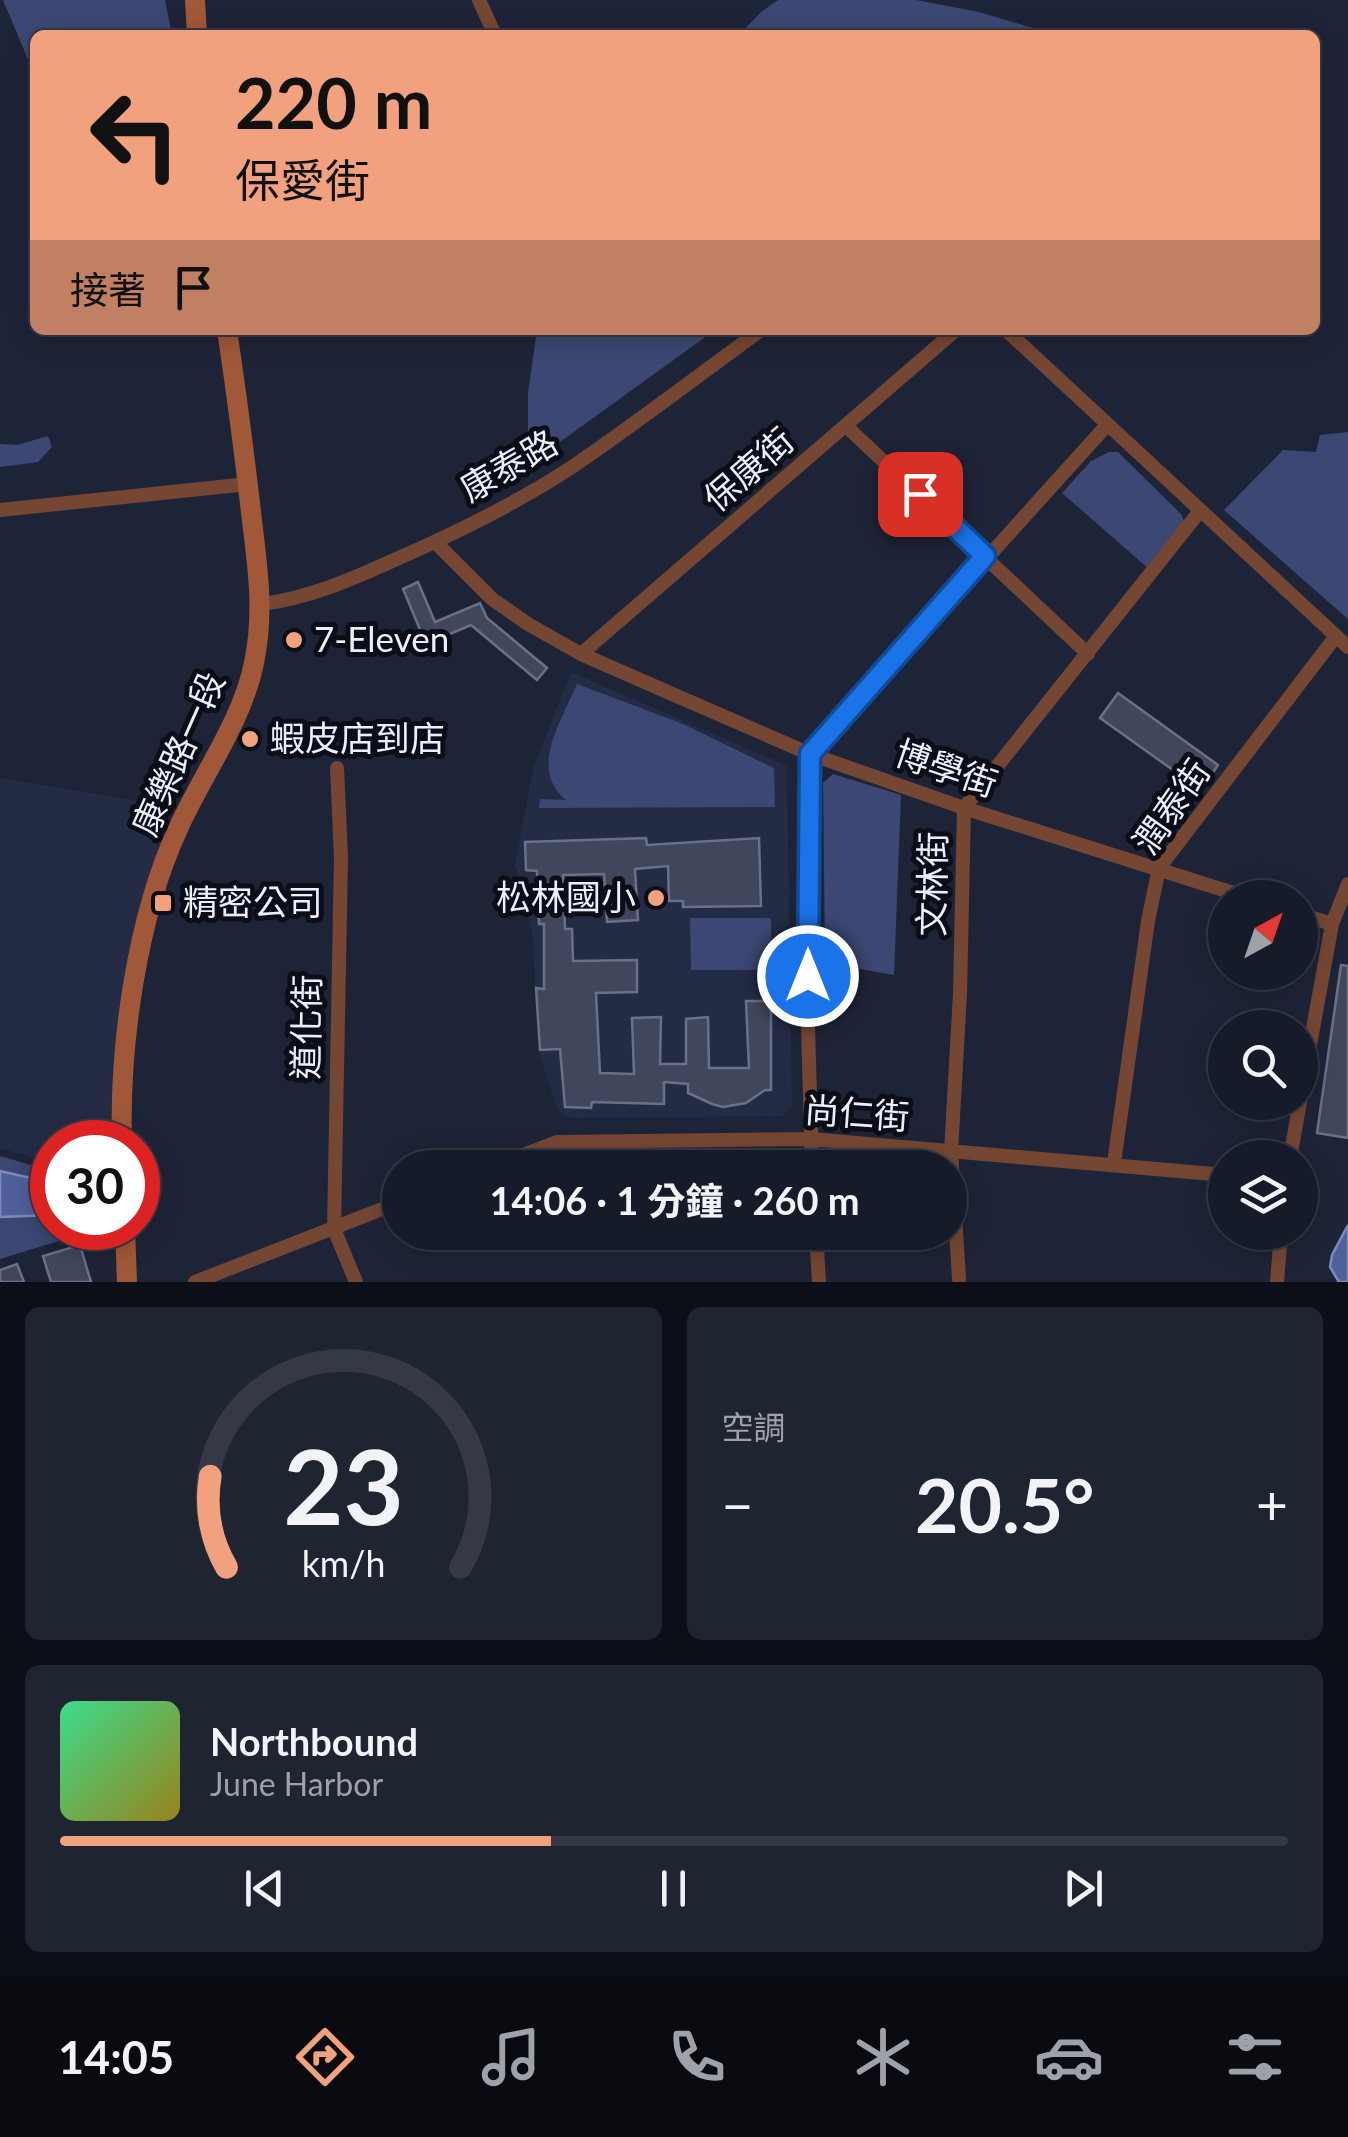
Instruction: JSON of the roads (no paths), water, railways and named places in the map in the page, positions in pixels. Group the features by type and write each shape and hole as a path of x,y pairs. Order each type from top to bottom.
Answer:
{"street":[{"path":"196,0 197,30"},
{"path":"479,0 493,30"},
{"name":"康樂路一段","path":"121,1120 134,978 150,915 173,839 215,760 254,666 262,604 228,335"},
{"name":"康泰路","path":"262,604 298,599 436,542 572,466 754,335"},
{"name":"保康街","path":"581,654 950,335"},
{"path":"1011,335 1348,646"},
{"path":"811,1150 810,754 1107,425"},
{"path":"846,426 1088,654"},
{"path":"0,510 248,484"},
{"name":"文林街","path":"951,1150 960,994 964,808 1200,511"},
{"name":"博學街","path":"436,542 492,600 581,654 810,754 964,808 1208,884"},
{"name":"潤泰街","path":"1114,1162 1159,868 1336,636"},
{"name":"道化街","path":"337,768 341,857 334,1229 356,1282"},
{"path":"1317,1010 1332,924 1348,884"},
{"path":"1318,920 1332,924"},
{"name":"尚仁街","path":"536,1150 557,1142 810,1139 929,1150"},
{"name":"尚仁街","path":"967,1153 1208,1172"},
{"path":"195,1282 382,1209"},
{"path":"126,1250 128,1282"},
{"path":"817,1250 818,1282"},
{"name":"文林街","path":"958,1250 960,1279"},
{"path":"1277,1282 1280,1250"}],"place":[{"name":"7-Eleven","path":"294,640"},
{"name":"蝦皮店到店","path":"250,739"},
{"name":"松林國小","path":"656,898"},
{"name":"精密公司","path":"163,903"}]}
